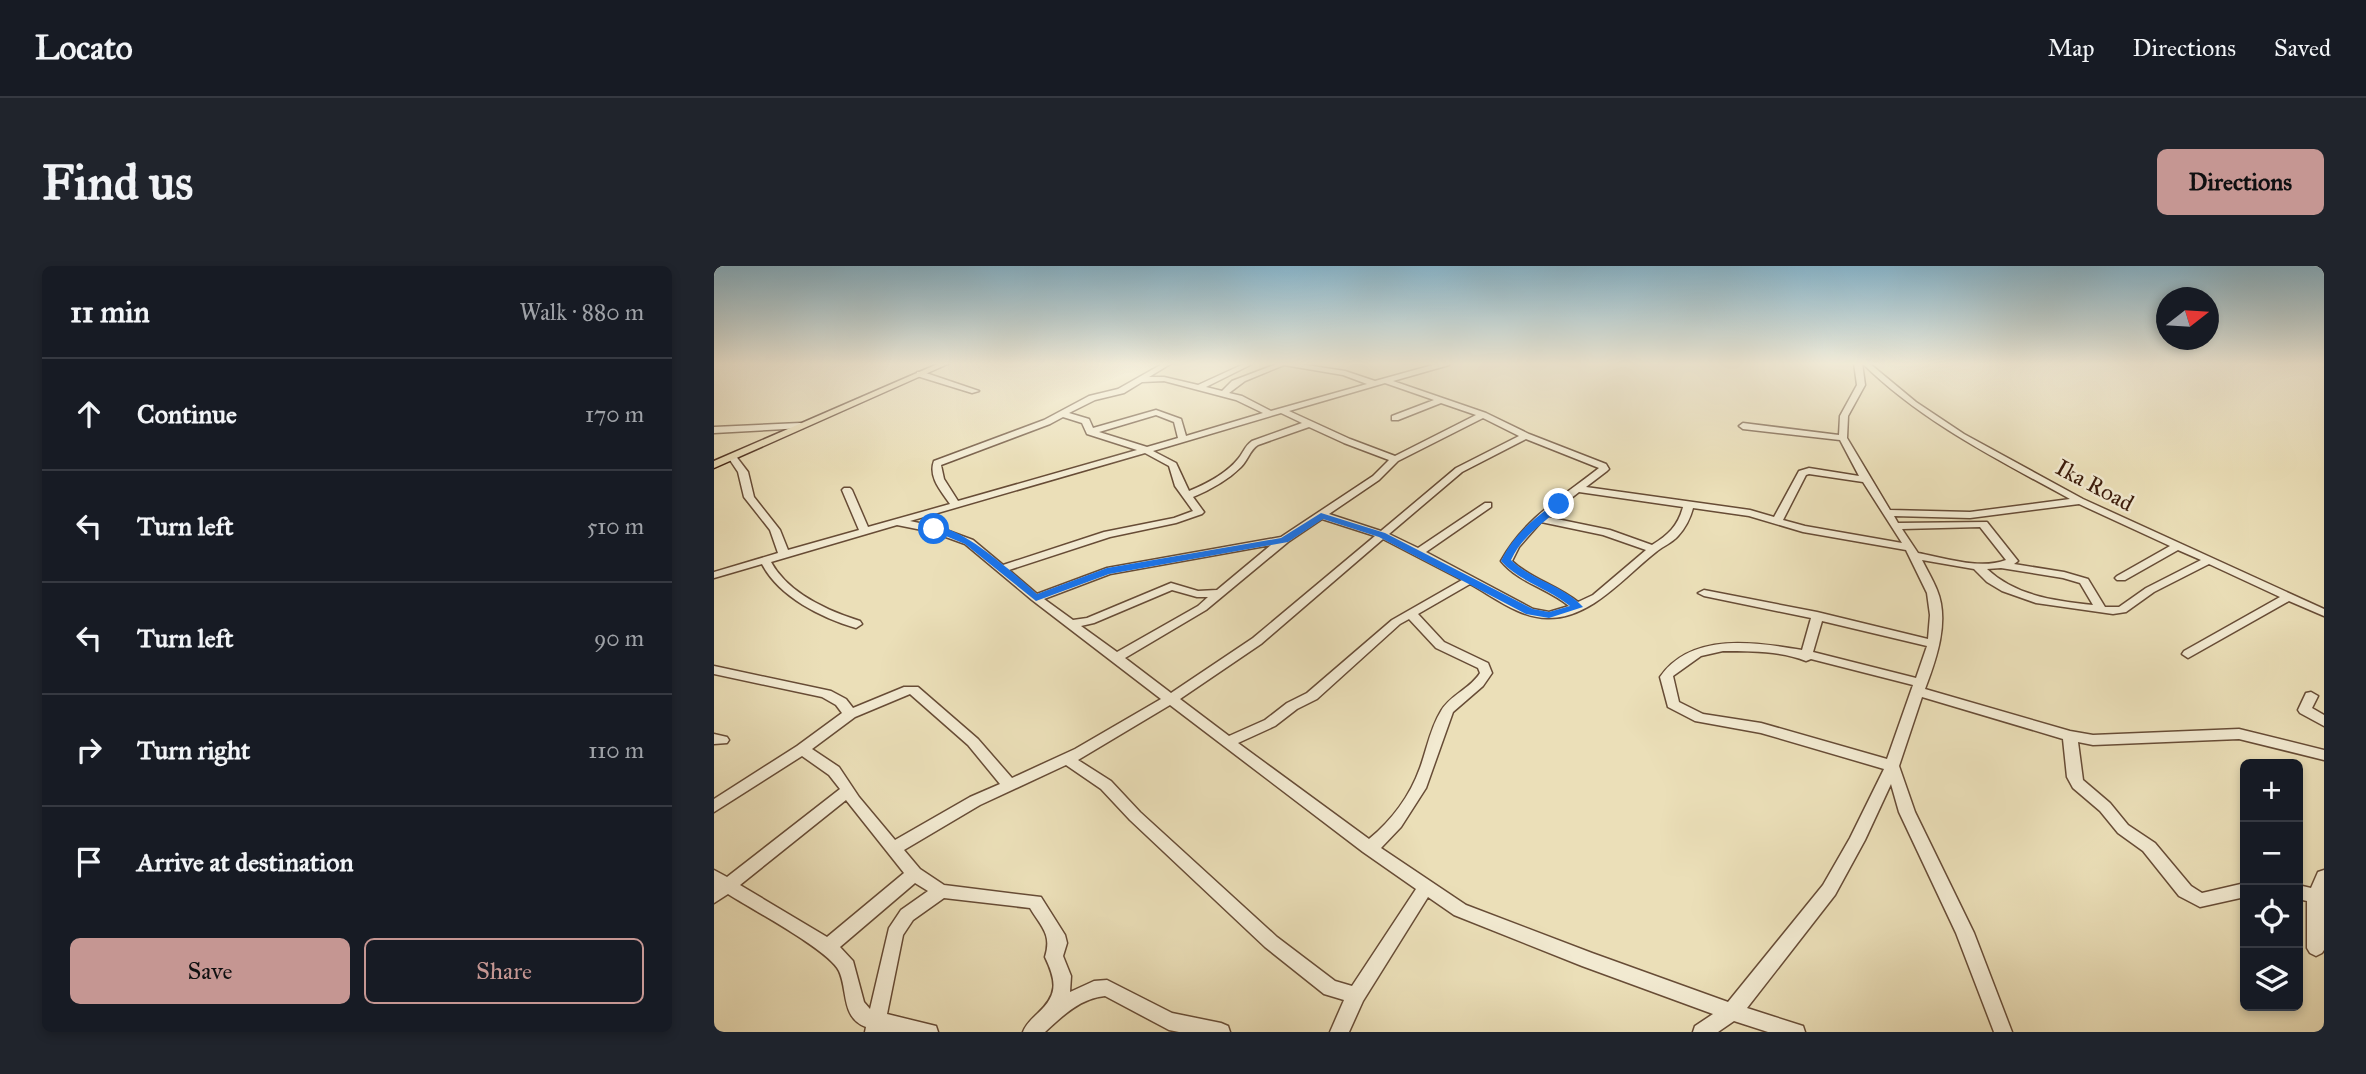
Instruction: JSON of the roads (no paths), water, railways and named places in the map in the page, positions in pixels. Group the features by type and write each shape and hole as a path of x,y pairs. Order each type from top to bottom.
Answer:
{"main road":[{"path":"714,465 863,399"}],"street":[{"path":"956,506 937,475 937,463 1015,435 1091,399"},
{"path":"1237,399 1308,424 1356,445 1395,456"},
{"path":"714,575 1322,399"},
{"path":"1437,399 1483,415 1526,436 1556,445 1577,458 1603,466 1604,469 1539,519 1513,545 1506,561 1519,573 1559,592 1578,607"},
{"path":"1702,1032 1732,1012 1829,890 1857,840 1892,766 1934,644 1933,593 1912,552 1865,480 1843,438 1844,416 1854,399"},
{"name":"Ika Road","path":"1907,399 1944,426 2080,501 2324,613"},
{"path":"1395,418 1441,400"},
{"path":"1090,432 1156,412 1178,422 1183,438"},
{"path":"1063,414 1086,421 1090,432"},
{"path":"1116,658 1188,618 1284,540 1376,478 1395,456 1483,415"},
{"path":"1188,495 1209,486 1226,474 1246,456 1248,448 1255,443 1308,424"},
{"path":"714,430 800,426"},
{"path":"1742,426 1843,438"},
{"path":"1001,569 1108,534 1196,514 1199,509 1180,486 1173,465 1144,449 1090,432"},
{"path":"895,848 958,810 1067,759 1171,699 1257,641 1459,470 1526,436"},
{"path":"732,457 743,472 749,497 775,530 784,555"},
{"path":"1777,521 1802,473 1810,471 1865,480"},
{"path":"1579,489 1749,513 1818,532 1978,567 2003,565 2013,561 1983,524"},
{"path":"847,490 865,531"},
{"path":"1888,513 1970,515 2080,501"},
{"path":"1321,515 1382,535 1530,612 1549,615 1578,607 1597,597 1653,549 1672,537 1684,523 1689,503"},
{"path":"1419,552 1488,505"},
{"path":"1983,524 1991,513"},
{"path":"1539,519 1606,532 1653,549"},
{"path":"896,522 934,529 962,538 1036,598 1369,848 1472,916 1732,1012 1796,1032"},
{"path":"1895,526 1983,524"},
{"path":"1036,598 1107,571 1284,540"},
{"path":"2120,578 2176,547"},
{"path":"765,560 774,578 814,608 856,624"},
{"path":"1978,567 1996,585 2030,598 2122,610 2150,590 2208,561"},
{"path":"2003,565 2084,581 2101,609"},
{"path":"1229,741 1270,723 1292,706 1324,688 1396,622 1470,580"},
{"path":"1072,624 1090,621 1171,586 1197,594 1220,593"},
{"path":"1704,593 1818,615 1934,644"},
{"path":"2188,654 2289,597"},
{"path":"1369,848 1391,831 1425,775 1435,737 1449,710 1484,678 1486,673 1484,666 1440,645 1410,613"},
{"path":"1806,657 1818,615"},
{"path":"1892,766 1761,728 1700,718 1678,708 1670,700 1666,677 1702,651 1738,647 1806,657 1919,687 2070,736 2093,740 2252,736 2324,755"},
{"path":"714,670 826,694 841,702 850,714"},
{"path":"714,807 803,749 850,714 913,690 973,742 1009,785"},
{"path":"2311,696 2305,710 2324,721"},
{"path":"2070,736 2074,777 2078,784 2105,807 2123,829 2149,846 2185,891 2200,900 2240,891"},
{"path":"803,749 834,771 914,874 941,891 1035,902 1056,935 1058,943 1054,957 1064,976 1058,1007"},
{"path":"1067,759 1106,785 1135,816 1270,942 1330,988 1356,995"},
{"path":"1892,766 1908,812 1965,933 2003,1032"},
{"path":"848,790 719,886 828,947 847,967 859,1013 876,1026 929,1032"},
{"path":"828,947 914,874"},
{"path":"2316,948 2315,895 2324,877"},
{"path":"1339,1032 1356,995 1426,887"},
{"path":"876,1026 895,933 907,915 941,891"},
{"path":"2303,893 2315,895"},
{"path":"1032,1032 1058,1007 1094,989 1107,988 1169,1021 1221,1032"}]}
